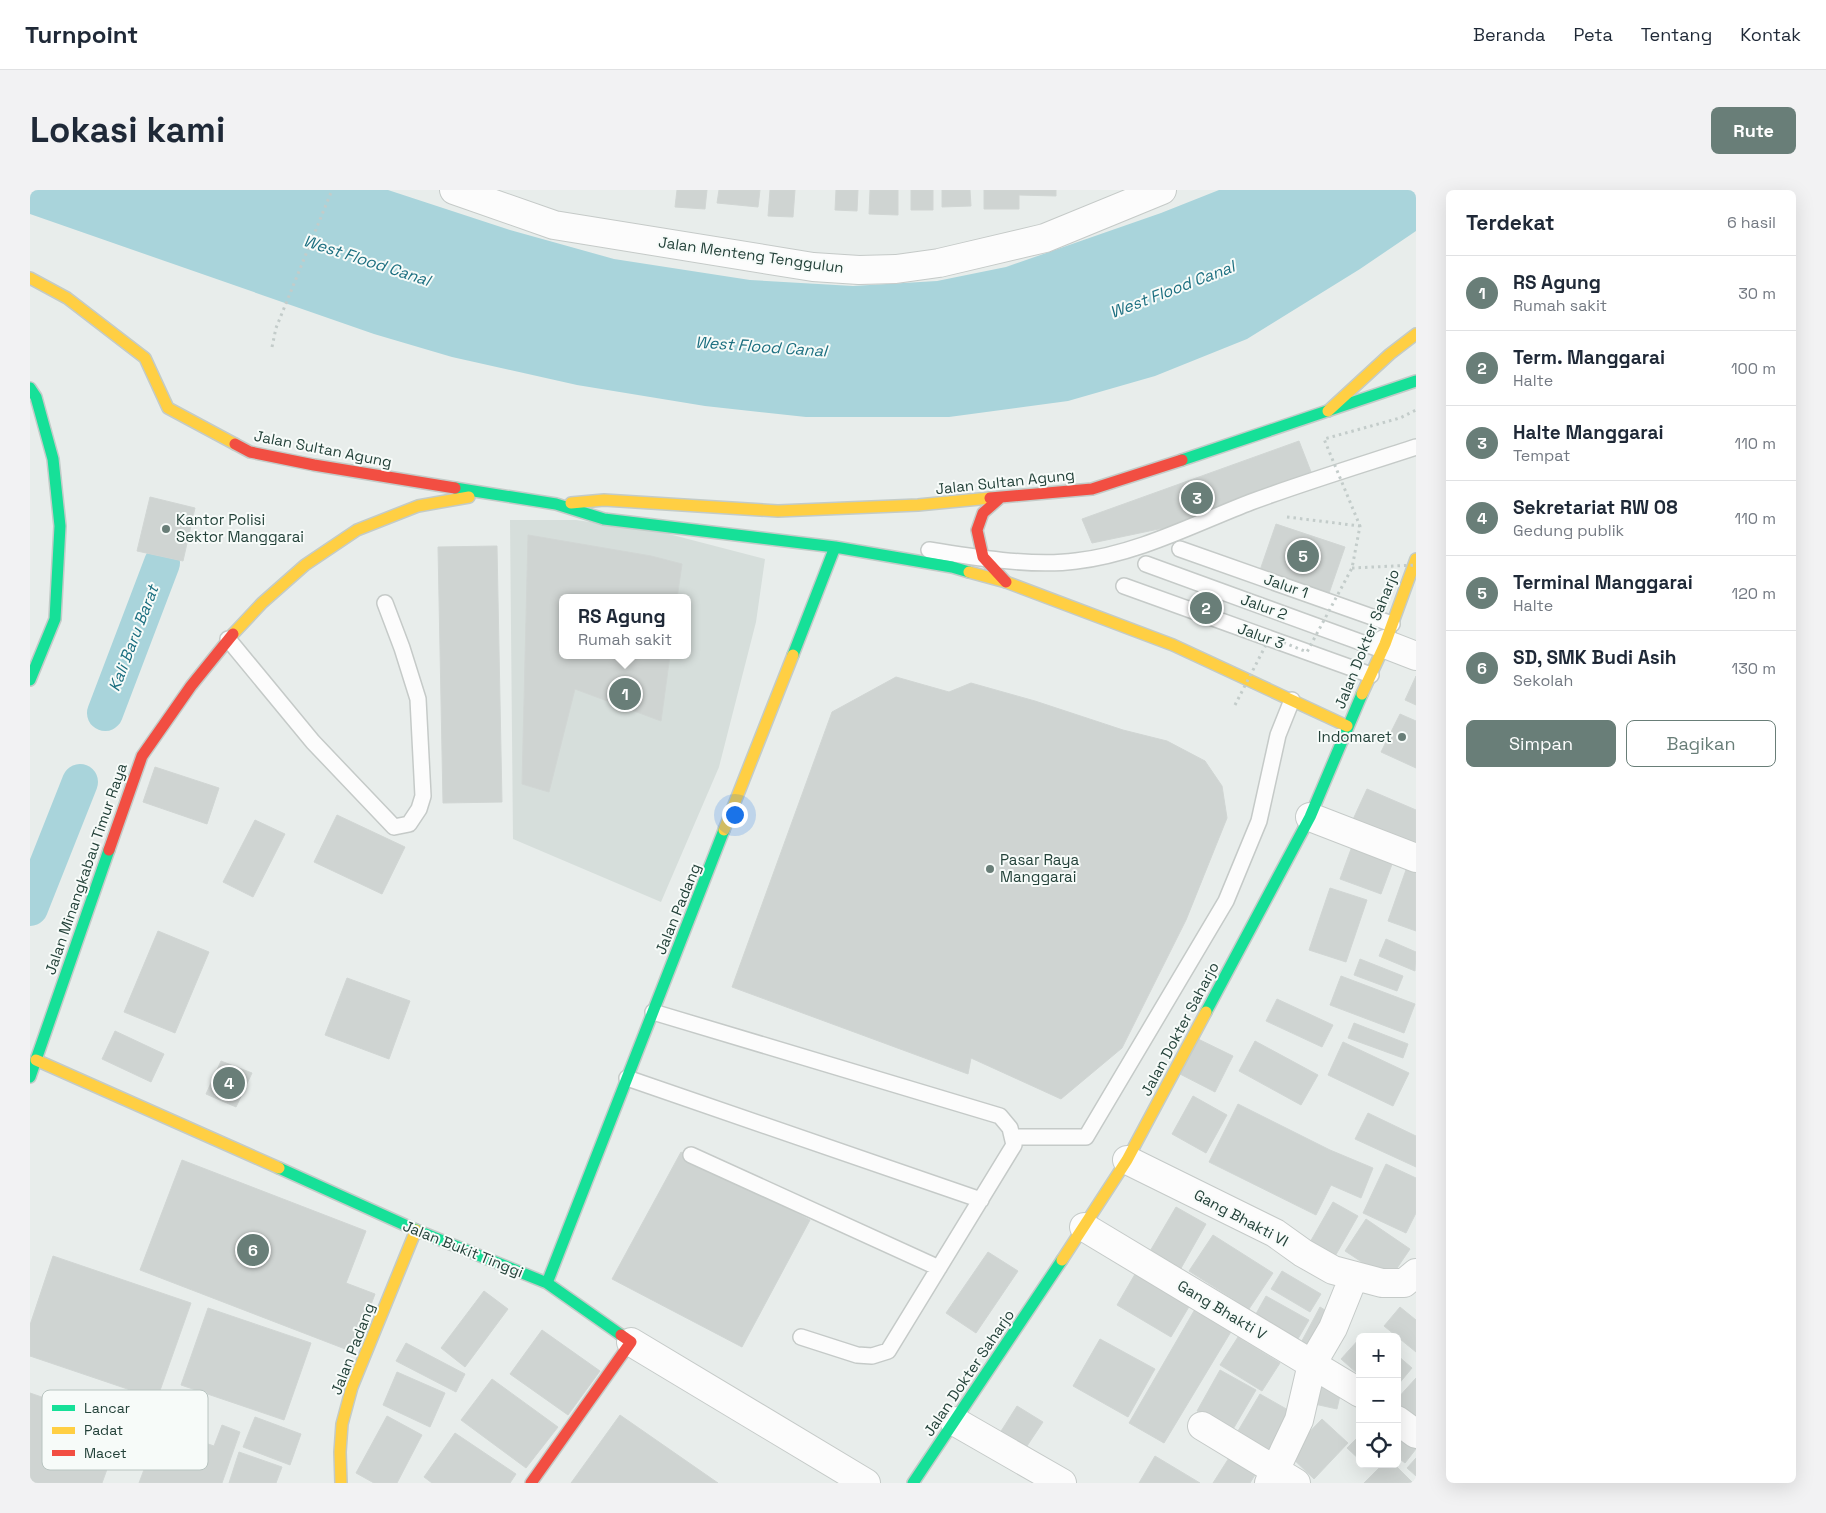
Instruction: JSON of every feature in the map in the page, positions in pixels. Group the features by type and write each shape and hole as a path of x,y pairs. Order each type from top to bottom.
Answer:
{"main road":[{"name":"Jalan Sultan Agung","path":"30,278 67,298 145,358 168,408 250,452 314,465 556,504 604,519 835,547 952,567 1006,582 1173,645 1347,726"},
{"name":"Jalan Sultan Agung","path":"556,504 604,500 778,511 918,506 1092,488 1328,411 1390,354 1416,334"},
{"path":"1328,411 1416,381"},
{"path":"30,388 36,397 53,458 60,526 55,619 30,680"},
{"name":"Jalan Minangkabau Timur Raya","path":"30,1077 142,756 191,686 228,638 262,603 305,565 356,530 418,506 490,493"},
{"path":"1000,498 983,513 977,530 982,557 1006,582"},
{"name":"Jalan Padang","path":"547,1283 835,547"},
{"name":"Jalan Dokter Saharjo","path":"913,1483 1127,1160 1310,817 1347,726 1386,639 1416,559"},
{"name":"Jalan Bukit Tinggi","path":"36,1060 416,1230 547,1283 631,1342"},
{"name":"Jalan Padang","path":"341,1483 340,1452 342,1424 352,1387 416,1230"},
{"path":"531,1483 631,1342"}],"street":[{"name":"Jalan Menteng Tenggulun","path":"454,190 554,225 812,267 859,270 896,269 939,263 1045,238 1162,190"},
{"path":"1386,639 1416,656"},
{"path":"1310,817 1416,858"},
{"name":"Gang Bhakti VI","path":"1127,1160 1275,1234 1333,1270 1382,1283 1404,1283 1416,1273"},
{"name":"Gang Bhakti V","path":"1084,1227 1356,1390"},
{"path":"1202,1426 1280,1479 1299,1420 1312,1364 1333,1328 1354,1276"},
{"name":"Jalan Bukit Tinggi","path":"631,1342 866,1483"},
{"path":"954,1421 1062,1483"},
{"path":"1401,1423 1416,1434"}],"lane":[{"path":"30,294 73,314 145,358"},
{"path":"835,547 903,545 982,557 1035,562 1075,562 1113,554 1174,533 1252,502 1416,446"},
{"name":"Jalur 1","path":"1180,549 1386,639"},
{"name":"Jalur 2","path":"1146,564 1386,639"},
{"name":"Jalur 3","path":"1124,586 1371,675"},
{"path":"228,638 313,742 394,827 409,824 419,810 423,796 418,698 385,603"},
{"path":"1013,1137 1086,1137 1226,901 1259,821 1278,735 1292,700"},
{"path":"653,1012 1000,1116 1010,1128 1014,1145 888,1351 872,1356 857,1355 801,1336"},
{"path":"627,1078 981,1200"},
{"path":"691,1155 940,1268"}],"path":[{"path":"272,347 276,328 332,190"},
{"path":"1235,705 1270,637 1307,652 1352,568 1360,526 1324,439 1400,418 1416,410"},
{"path":"1283,517 1360,526"},
{"path":"1352,568 1416,565"}],"shaded area":[{"path":"510,520 576,520 661,532 765,559 756,622 719,767 661,902 513,839"}],"water":[{"name":"West Flood Canal","path":"30,190 388,190 510,230 614,259 750,280 853,286 937,281 1006,267 1161,213 1219,190 1416,190 1416,231 1360,269 1247,339 1155,376 1068,401 949,417 806,417 705,406 577,385 452,357 374,334 30,214"}],"building":[{"path":"677,190 707,190 705,209 675,207"},
{"path":"719,190 760,190 758,207 717,203"},
{"path":"770,190 795,190 793,217 768,216"},
{"path":"836,190 858,190 857,211 835,210"},
{"path":"870,190 898,190 898,215 869,214"},
{"path":"911,190 933,190 933,210 911,210"},
{"path":"942,190 970,190 971,206 942,207"},
{"path":"984,190 1056,190 1056,196 1019,195 1019,209 984,209"},
{"path":"1299,441 1313,477 1173,526 1092,543 1082,519"},
{"name":"Kantor Polisi Sektor Manggarai","path":"150,497 195,508 183,561 137,551"},
{"path":"1276,524 1345,547 1327,599 1258,576"},
{"path":"528,535 651,556 682,564 678,594 559,594 559,659 669,659 661,721 575,689 549,792 522,784"},
{"path":"497,546 502,802 443,803 438,547"},
{"path":"1416,676 1416,705 1405,700"},
{"name":"Pasar Raya Manggarai","path":"896,677 949,692 971,683 1035,701 1123,730 1167,741 1205,761 1222,786 1227,818 1186,920 1122,1048 1061,1099 971,1058 968,1074 732,987 832,712"},
{"name":"Indomaret","path":"1400,714 1416,721 1416,768 1381,752"},
{"path":"155,767 219,788 207,824 143,802"},
{"path":"1367,789 1416,810 1416,855 1350,826"},
{"path":"337,815 405,847 382,894 314,862"},
{"path":"255,820 285,834 253,897 223,882"},
{"path":"1354,841 1395,856 1381,894 1340,879"},
{"path":"1407,867 1416,871 1416,931 1388,921"},
{"path":"1330,888 1367,900 1346,962 1309,950"},
{"path":"158,931 209,952 175,1033 124,1012"},
{"path":"1386,939 1416,952 1415,971 1379,956"},
{"path":"1360,959 1403,976 1397,991 1354,975"},
{"path":"1341,976 1415,1004 1404,1033 1330,1005"},
{"path":"347,978 410,1001 389,1059 325,1035"},
{"path":"1277,999 1333,1025 1322,1047 1266,1021"},
{"path":"1354,1023 1408,1044 1403,1058 1348,1038"},
{"path":"115,1031 164,1054 151,1082 102,1059"},
{"path":"1198,1039 1233,1056 1215,1092 1180,1074"},
{"path":"1255,1041 1318,1075 1301,1105 1239,1071"},
{"path":"1343,1042 1409,1073 1393,1106 1328,1075"},
{"path":"221,1061 252,1073 236,1107 206,1094"},
{"path":"1193,1096 1227,1115 1206,1153 1172,1134"},
{"path":"1238,1104 1330,1150 1373,1168 1361,1198 1331,1185 1316,1215 1209,1162"},
{"path":"1368,1113 1416,1136 1416,1167 1355,1139"},
{"path":"681,1152 810,1220 742,1347 612,1279"},
{"path":"182,1160 366,1231 346,1283 375,1294 353,1352 140,1270"},
{"path":"1386,1164 1416,1178 1416,1213 1406,1233 1363,1213"},
{"path":"1333,1202 1358,1216 1334,1258 1309,1244"},
{"path":"1176,1207 1206,1224 1180,1270 1149,1253"},
{"path":"1366,1219 1410,1249 1389,1280 1345,1251"},
{"path":"1213,1235 1273,1273 1249,1309 1189,1271"},
{"path":"988,1252 1018,1271 976,1333 946,1313"},
{"path":"53,1256 191,1303 160,1390 130,1390 30,1356 30,1325"},
{"path":"1138,1269 1193,1300 1171,1337 1117,1305"},
{"path":"1282,1271 1321,1294 1310,1312 1271,1289"},
{"path":"484,1291 508,1309 465,1367 441,1348"},
{"path":"1266,1296 1309,1320 1295,1344 1252,1321"},
{"path":"1198,1304 1235,1325 1164,1443 1129,1423"},
{"path":"1320,1307 1335,1316 1313,1358 1297,1350"},
{"path":"1400,1307 1416,1320 1416,1352 1401,1340 1401,1333 1393,1333 1384,1326"},
{"path":"208,1308 311,1343 284,1420 208,1394 208,1390 196,1390 181,1385"},
{"path":"542,1330 600,1371 568,1415 510,1374"},
{"path":"1238,1337 1280,1363 1262,1391 1220,1365"},
{"path":"1100,1339 1155,1369 1128,1417 1073,1386"},
{"path":"1356,1342 1356,1372 1341,1359"},
{"path":"406,1343 465,1374 456,1392 396,1361"},
{"path":"1401,1358 1412,1368 1401,1381"},
{"path":"1220,1370 1256,1390 1232,1431 1197,1411"},
{"path":"397,1372 445,1393 430,1427 383,1405"},
{"path":"1316,1376 1343,1382 1337,1409 1310,1403"},
{"path":"1416,1378 1416,1422 1401,1409 1401,1395"},
{"path":"492,1379 558,1427 526,1468 461,1420"},
{"path":"30,1393 42,1397 42,1470 107,1470 102,1483 30,1483"},
{"path":"1260,1394 1297,1415 1273,1457 1235,1436"},
{"path":"1017,1406 1043,1422 1023,1452 998,1436"},
{"path":"620,1415 718,1483 571,1483"},
{"path":"387,1416 422,1435 397,1483 374,1483 356,1473"},
{"path":"255,1417 301,1434 290,1465 243,1447"},
{"path":"1322,1419 1348,1443 1314,1479 1288,1454"},
{"path":"222,1425 240,1432 222,1483 139,1483 144,1470 208,1470 208,1444 214,1446"},
{"path":"1407,1432 1416,1439 1416,1449 1405,1463 1401,1460 1401,1439"},
{"path":"455,1433 516,1474 510,1483 432,1483 424,1477"},
{"path":"1356,1439 1356,1456 1347,1448"},
{"path":"1234,1450 1260,1467 1250,1483 1213,1483"},
{"path":"239,1452 282,1467 276,1483 229,1483"},
{"path":"1155,1456 1200,1483 1139,1483"},
{"path":"1416,1458 1416,1476 1407,1468"},
{"path":"1379,1468 1398,1468 1413,1483 1364,1483"}],"waterway":[{"name":"Kali Baru Barat","path":"105,713 162,563"},
{"name":"Kali Baru Barat","path":"30,908 80,782"}],"traffic: fast":[{"path":"1182,460 1416,381"},
{"path":"30,388 36,397 53,459 60,526 55,619 30,680"},
{"path":"455,488 556,504 604,519 835,547 952,567 969,572"},
{"path":"793,655 835,547"},
{"path":"1206,1012 1310,817 1362,694"},
{"path":"547,1283 724,830"},
{"path":"30,1077 109,850"},
{"path":"279,1168 416,1230 547,1283 621,1335"},
{"path":"913,1483 1062,1260"}],"traffic: slow":[{"path":"30,278 67,298 145,358 168,408 235,444"},
{"path":"1328,411 1390,354 1416,334"},
{"path":"233,634 262,603 305,565 357,530 418,506 469,497"},
{"path":"571,503 604,500 778,511 918,505 990,498"},
{"path":"1362,694 1385,644 1416,559"},
{"path":"969,572 1006,582 1173,645 1347,726"},
{"path":"724,830 793,655"},
{"path":"1062,1260 1127,1160 1206,1012"},
{"path":"36,1060 279,1168"},
{"path":"341,1483 340,1452 342,1424 352,1387 416,1230"}],"traffic: jam":[{"path":"235,444 250,452 314,465 455,488"},
{"path":"990,498 1092,489 1182,460"},
{"path":"1000,498 983,513 977,530 983,557 1006,582"},
{"path":"109,850 142,756 191,686 233,634"},
{"path":"531,1483 631,1342 621,1335"}],"place":[{"name":"Halte Manggarai","path":"1197,498"},
{"name":"Kantor Polisi Sektor Manggarai","path":"166,529"},
{"name":"Terminal Manggarai","path":"1303,556"},
{"name":"Term. Manggarai","path":"1206,608"},
{"name":"RS Agung","path":"625,694"},
{"name":"Indomaret","path":"1402,737"},
{"name":"Pasar Raya Manggarai","path":"990,869"},
{"name":"Sekretariat RW 08","path":"229,1083"},
{"name":"SD, SMK Budi Asih","path":"253,1250"}]}
